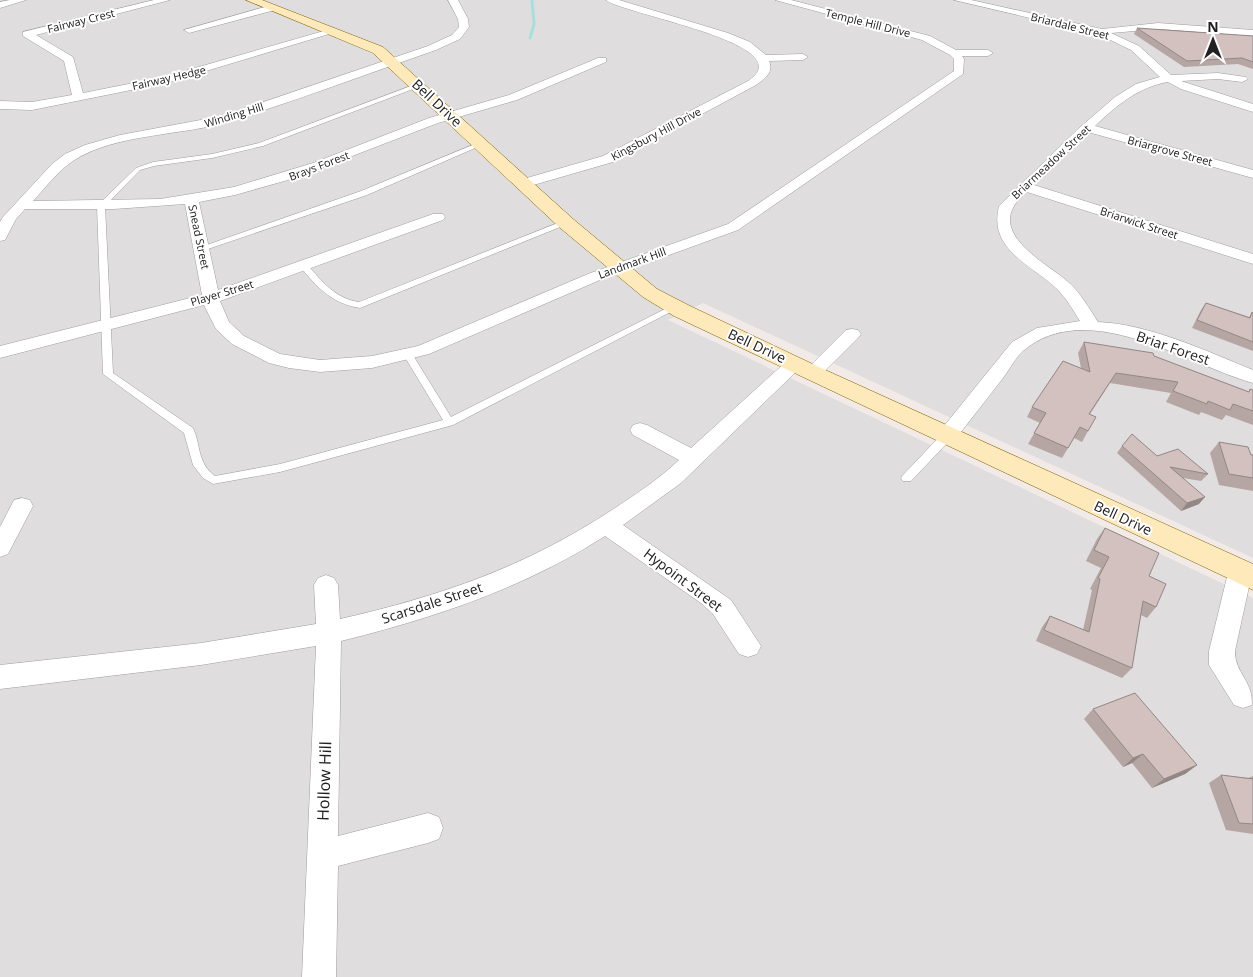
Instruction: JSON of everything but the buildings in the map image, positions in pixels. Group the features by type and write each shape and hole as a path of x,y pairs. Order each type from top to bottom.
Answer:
{"street":[{"path":"0,5 21,0"},
{"name":"Fairway Crest","path":"79,98 68,59 27,34 165,0"},
{"name":"Winding Hill","path":"0,236 10,217 70,157 90,148 120,139 225,119 446,43 459,34 464,24 453,0"},
{"path":"611,0 627,7 737,39 760,52 764,58 803,57"},
{"name":"Temple Hill Drive","path":"780,0 909,33 939,44 954,53"},
{"name":"Briardale Street","path":"958,0 1101,32 1135,48 1171,80 1203,95 1253,108"},
{"path":"190,30 262,4"},
{"name":"Bell Drive","path":"262,4 331,26 378,50 419,85 566,223 650,293 676,308 1246,576"},
{"name":"Fairway Hedge","path":"0,104 32,106 180,77 331,26"},
{"path":"1101,32 1126,27 1152,26 1253,33"},
{"path":"954,53 988,52"},
{"name":"Landmark Hill","path":"252,348 275,359 320,366 372,362 408,354 618,268 732,227 957,75 960,64 954,53"},
{"name":"Kingsbury Hill Drive","path":"525,183 594,164 617,155 752,84 765,72 764,58"},
{"name":"Brays Forest","path":"22,205 101,206 191,199 231,193 286,178 450,115 502,102 602,60"},
{"name":"Briarmeadow Street","path":"1092,326 1071,295 1019,250 1005,232 1002,216 1006,206 1087,128 1128,92 1146,84 1171,80 1209,76 1242,79"},
{"name":"Briargrove Street","path":"1087,128 1253,174"},
{"name":"Briarwick Street","path":"1025,187 1253,259"},
{"name":"Snead Street","path":"191,199 213,308 222,325 238,340 252,348"},
{"name":"Player Street","path":"0,352 212,298 438,217"},
{"name":"Briar Forest","path":"947,436 1018,346 1038,334 1056,328 1092,326 1122,330 1154,339 1253,377"},
{"name":"Scarsdale Street","path":"0,677 240,648 329,633 396,617 463,595 525,570 606,525 664,485 692,458 803,368 852,334"},
{"path":"640,430 692,458"},
{"path":"0,548 22,506"},
{"name":"Hypoint Street","path":"606,525 716,601 738,628 748,646"},
{"path":"1243,696 1222,665 1222,651 1246,576"},
{"name":"Hollow Hill","path":"319,977 321,856 329,633 326,585"},
{"path":"321,856 428,828"}],"lane":[{"path":"419,85 261,145 212,156 153,164 138,169 101,206 108,374 188,431 195,460 205,475 213,480 280,468 449,422 676,308"},
{"path":"202,248 364,193 480,144"},
{"path":"304,266 319,284 339,299 347,304 360,305 566,223"},
{"path":"408,354 449,422"},
{"path":"906,478 947,436"}],"shaded area":[{"path":"0,0 1253,0 1253,558 703,303 668,320 1253,598 1253,977 0,977"}],"waterway":[{"path":"530,38 534,24 532,0"}]}
